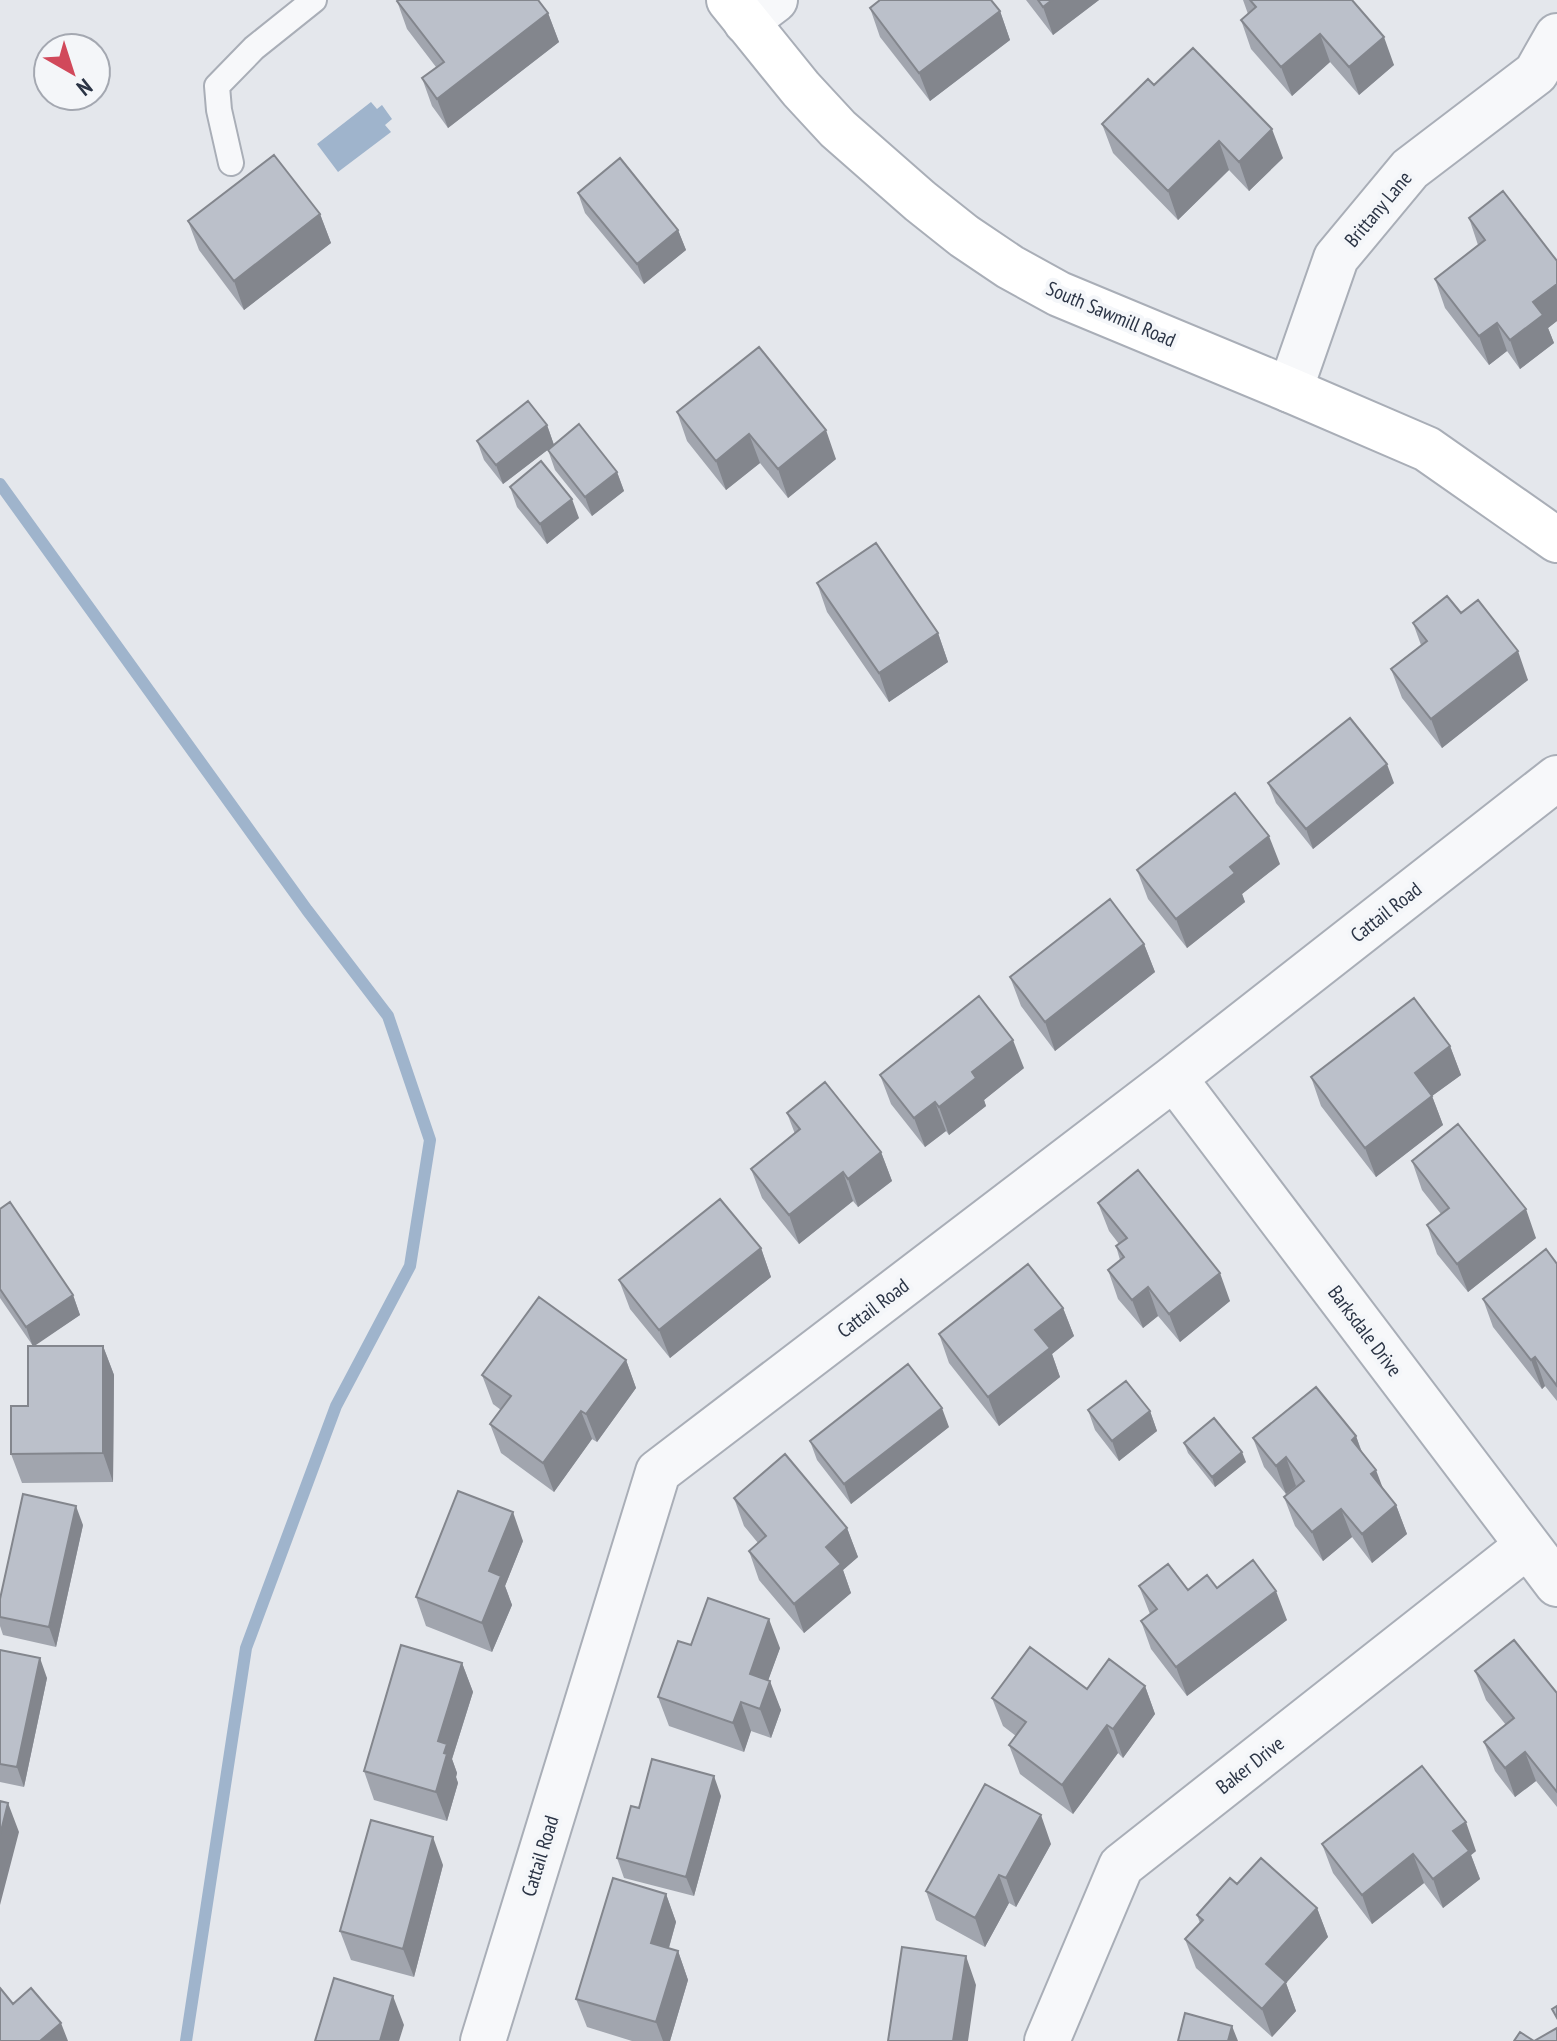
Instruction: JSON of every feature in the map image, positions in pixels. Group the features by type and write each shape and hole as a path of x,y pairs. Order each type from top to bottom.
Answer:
{"street":[{"name":"South Sawmill Road","path":"750,7 801,89 838,129 920,201 987,252 1059,294 1427,449 1557,540"},
{"name":"Brittany Lane","path":"1290,390 1336,258 1410,169 1536,73 1557,36"},
{"name":"Cattail Road","path":"483,2041 658,1472 1174,1078 1557,778"},
{"name":"Barksdale Drive","path":"1174,1078 1557,1584"},
{"name":"Baker Drive","path":"1047,2041 1121,1866 1527,1546"}],"lane":[{"path":"231,163 217,86 254,48 314,0"}],"water":[{"path":"371,102 377,109 382,105 392,119 385,125 391,132 338,172 317,144"}],"building":[{"path":"398,0 538,0 548,13 437,99 422,78 444,62"},
{"path":"880,0 991,0 1000,11 919,73 870,8"},
{"path":"1038,0 1052,0 1043,7"},
{"path":"1250,0 1352,0 1384,37 1349,67 1320,34 1281,67 1241,20 1256,7"},
{"path":"1193,48 1272,129 1239,162 1219,141 1168,191 1102,124 1148,79 1154,85"},
{"path":"274,155 320,214 234,281 188,221"},
{"path":"620,158 678,230 637,264 578,193"},
{"path":"1503,191 1557,261 1557,284 1533,302 1543,315 1510,340 1497,323 1479,336 1435,279 1485,240 1469,218"},
{"path":"759,347 826,430 778,469 749,434 716,461 677,412"},
{"path":"528,401 547,425 496,465 477,441"},
{"path":"579,424 617,472 585,497 548,450"},
{"path":"541,461 572,499 540,524 510,487"},
{"path":"876,543 938,633 879,673 817,583"},
{"path":"1447,596 1461,613 1478,600 1518,651 1431,719 1391,669 1427,641 1413,623"},
{"path":"1350,718 1387,764 1306,829 1268,783"},
{"path":"1235,793 1269,836 1230,867 1235,873 1176,919 1137,870"},
{"path":"1110,899 1144,944 1045,1022 1010,977"},
{"path":"979,996 1013,1040 972,1072 976,1078 939,1107 935,1102 914,1118 880,1075"},
{"path":"1414,998 1450,1046 1415,1073 1432,1096 1365,1148 1311,1077"},
{"path":"825,1082 881,1152 848,1179 843,1172 789,1215 751,1169 800,1129 787,1113"},
{"path":"1458,1124 1526,1209 1457,1264 1427,1225 1449,1208 1412,1161"},
{"path":"1138,1170 1220,1273 1169,1314 1148,1287 1132,1300 1108,1270 1124,1257 1116,1246 1127,1238 1098,1203"},
{"path":"720,1199 761,1248 659,1330 619,1280"},
{"path":"10,1202 73,1295 26,1327 0,1289 0,1209"},
{"path":"1546,1249 1557,1264 1557,1386 1535,1357 1531,1360 1483,1299"},
{"path":"1028,1264 1063,1308 1035,1330 1050,1348 988,1397 939,1334"},
{"path":"539,1297 626,1360 586,1414 581,1411 543,1463 490,1424 511,1396 482,1375"},
{"path":"28,1346 103,1346 103,1453 11,1454 11,1406 28,1406"},
{"path":"908,1364 942,1408 844,1484 810,1441"},
{"path":"1126,1381 1150,1411 1112,1441 1088,1410"},
{"path":"1316,1387 1356,1436 1352,1440 1376,1470 1371,1474 1396,1505 1362,1534 1341,1509 1312,1532 1284,1497 1304,1481 1286,1457 1276,1466 1253,1438"},
{"path":"1214,1418 1242,1452 1212,1477 1184,1443"},
{"path":"785,1454 847,1528 826,1547 841,1564 794,1604 749,1551 766,1536 734,1498"},
{"path":"458,1491 513,1512 489,1571 501,1576 482,1623 416,1597"},
{"path":"23,1494 76,1506 49,1627 0,1617 0,1599"},
{"path":"1253,1560 1276,1591 1176,1667 1141,1621 1157,1609 1139,1586 1168,1564 1188,1590 1207,1575 1217,1588"},
{"path":"708,1598 769,1619 750,1674 770,1681 760,1709 741,1702 733,1723 658,1697 678,1641 691,1645"},
{"path":"1514,1640 1557,1693 1557,1792 1525,1752 1505,1768 1484,1742 1514,1718 1475,1671"},
{"path":"401,1645 462,1663 438,1741 447,1744 444,1753 447,1754 436,1792 364,1771"},
{"path":"1030,1647 1087,1689 1109,1659 1145,1686 1113,1729 1107,1725 1062,1785 1009,1745 1026,1722 992,1698"},
{"path":"0,1650 40,1658 17,1767 0,1764"},
{"path":"652,1759 714,1776 686,1877 617,1858 631,1806 639,1808"},
{"path":"1422,1766 1466,1822 1453,1831 1469,1851 1433,1879 1413,1854 1362,1895 1322,1844"},
{"path":"985,1784 1041,1815 1006,1878 999,1875 975,1918 926,1891"},
{"path":"0,1801 8,1803 0,1835"},
{"path":"371,1820 433,1837 403,1949 340,1931"},
{"path":"1261,1858 1317,1908 1266,1964 1286,1982 1262,2009 1185,1939 1203,1920 1197,1915 1230,1878 1237,1884"},
{"path":"613,1878 666,1894 651,1943 678,1951 656,2022 576,1999"},
{"path":"902,1947 966,1956 953,2041 888,2041"},
{"path":"334,1978 393,1996 380,2041 315,2041"},
{"path":"0,1988 13,2004 31,1988 61,2023 40,2041 0,2041"},
{"path":"1185,2013 1232,2026 1228,2041 1178,2041"},
{"path":"1557,2028 1557,2041 1534,2041"},
{"path":"1520,2032 1534,2041 1514,2041"}],"waterway":[{"path":"0,484 307,910 388,1016 430,1140 410,1266 336,1406 246,1648 186,2041"}]}
